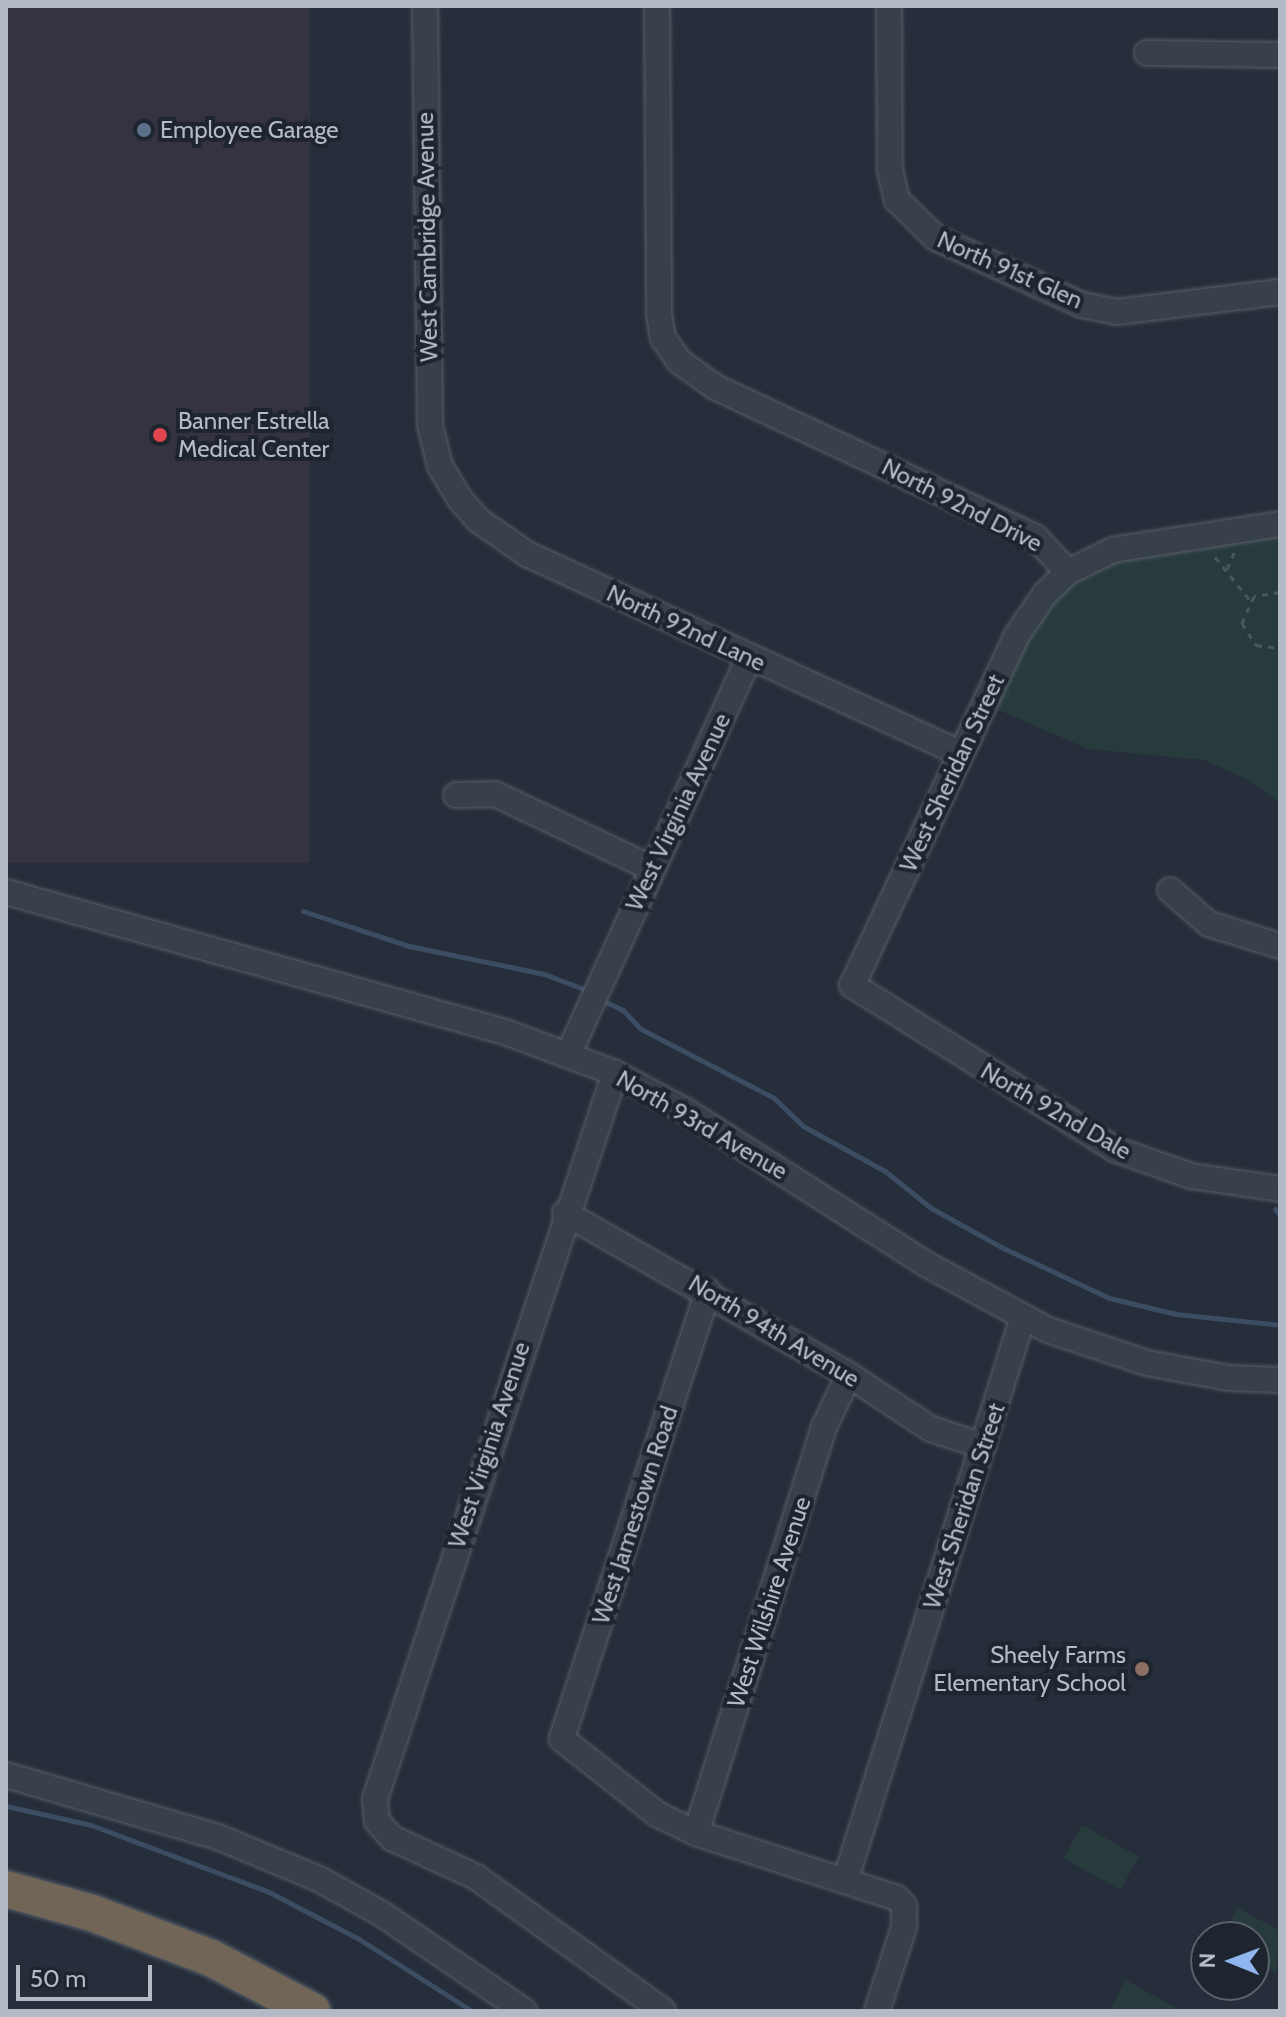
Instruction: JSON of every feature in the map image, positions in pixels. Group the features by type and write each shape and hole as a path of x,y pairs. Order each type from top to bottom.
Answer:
{"highway":[{"path":"6,1889 92,1913 211,1958 312,2011"}],"street":[{"name":"West Cambridge Avenue","path":"425,6 429,402 440,466"},
{"name":"North 92nd Drive","path":"657,6 658,286 663,338 698,377 1035,537 1068,572"},
{"name":"North 91st Glen","path":"889,6 890,170 897,200 936,238 1082,305 1117,312 1280,292"},
{"path":"1147,53 1280,55"},
{"name":"North 92nd Lane","path":"440,466 478,520 509,543 961,754"},
{"path":"1068,572 1133,544 1280,524"},
{"name":"West Sheridan Street","path":"852,985 1028,617 1068,572"},
{"name":"West Virginia Avenue","path":"568,1055 749,657"},
{"path":"456,795 495,794 651,868"},
{"path":"1170,890 1209,924 1280,946"},
{"name":"North 93rd Avenue","path":"6,892 433,1011 615,1073 1048,1330 1147,1363 1229,1378 1280,1380"},
{"name":"North 92nd Dale","path":"852,985 1114,1149 1191,1176 1280,1189"},
{"name":"West Virginia Avenue","path":"615,1073 565,1213 375,1799 377,1821 392,1838 476,1877 663,2011"},
{"name":"North 94th Avenue","path":"565,1213 708,1291 849,1375 931,1429 983,1446"},
{"name":"West Jamestown Road","path":"696,1833 638,1801 562,1739 708,1291"},
{"name":"West Sheridan Street","path":"846,1878 1023,1317"},
{"name":"West Wilshire Avenue","path":"696,1833 824,1427 849,1375"},
{"path":"6,1775 218,1837 306,1873 382,1914 524,2011"},
{"path":"696,1833 888,1892 904,1906 904,1927 877,2011"}],"path":[{"path":"1227,569 1236,547"},
{"path":"1209,550 1250,600"},
{"path":"1280,592 1265,592 1250,600 1242,616 1244,632 1256,645 1280,648"}],"shaded area":[{"name":"Banner Estrella Medical Center","path":"6,6 310,6 310,863 6,863"},
{"path":"1280,524 1280,803 1247,779 1204,760 1088,749 985,704 1068,572"},
{"path":"1082,1825 1139,1857 1120,1890 1064,1858"},
{"path":"1238,1908 1262,1921 1231,1921"},
{"path":"1270,1926 1280,1931 1276,1973 1270,1970"},
{"path":"1126,1980 1182,2011 1109,2011"}],"waterway":[{"path":"303,911 409,946 544,974 589,991"},
{"path":"600,999 623,1010 641,1029 774,1098 803,1126 885,1171 931,1208 1001,1247 1109,1298 1176,1314 1280,1325"},
{"path":"1275,1209 1280,1215"},
{"path":"6,1806 91,1825 269,1892 359,1939 472,2011"}],"place":[{"name":"Employee Garage","path":"144,130"},
{"name":"Banner Estrella Medical Center","path":"160,435"},
{"name":"Sheely Farms Elementary School","path":"1142,1669"}]}
